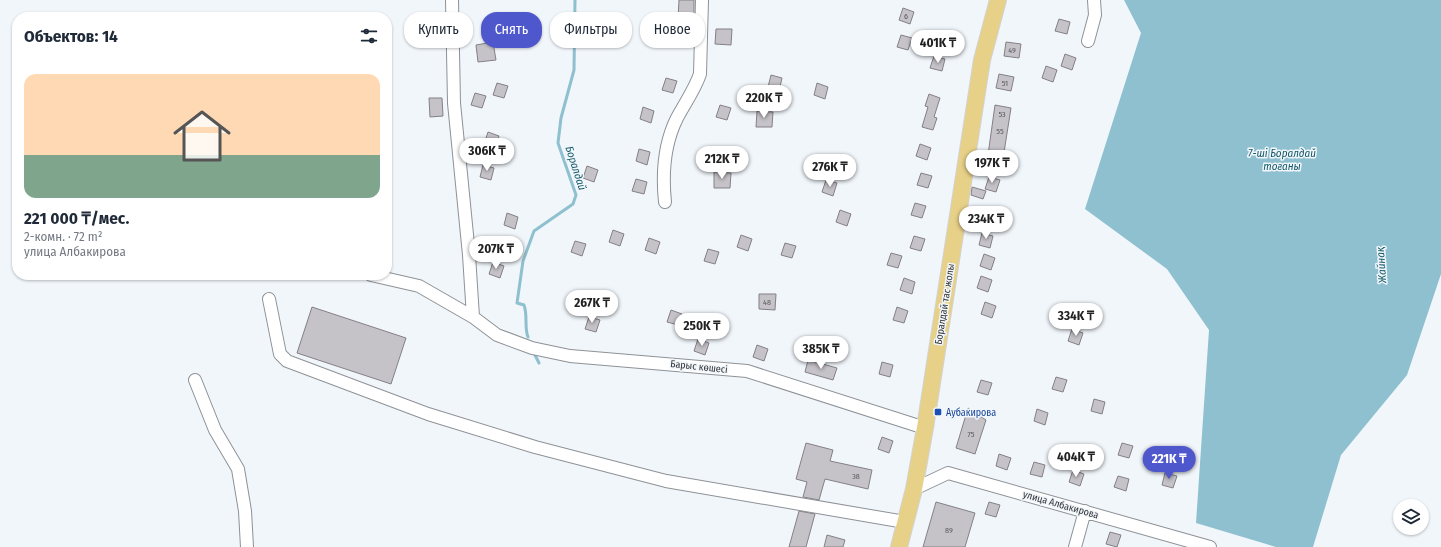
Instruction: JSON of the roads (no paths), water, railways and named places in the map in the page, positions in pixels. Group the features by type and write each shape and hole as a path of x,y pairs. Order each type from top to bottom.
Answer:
{"main road":[{"name":"Боралдай тас жолы","path":"899,547 914,489 925,428 982,60 998,0"}],"street":[{"path":"452,0 454,103 469,255 473,317"},
{"path":"665,202 663,185 666,149 669,137 677,118 698,81 700,74 702,0"},
{"path":"1088,41 1095,15 1094,0"},
{"name":"Барыс көшесі","path":"392,280 418,286 473,317 496,335 532,348 570,356 747,371 925,428"},
{"path":"269,299 280,354 288,361 428,414 535,447 666,481 905,522"},
{"path":"195,380 215,430 238,469 245,511 247,547"},
{"name":"улица Албакирова","path":"914,489 948,473 1210,547"},
{"path":"1075,547 1085,511"}],"water":[{"name":"7-ші Боралдай тоғаны","path":"1124,0 1441,0 1441,274 1407,375 1341,455 1313,547 1276,547 1196,523 1209,330 1167,269 1085,209 1141,33"}],"waterway":[{"name":"Боралдай","path":"528,337 524,305 517,303 523,261 534,231 573,204 576,195 558,143 561,118 574,70 575,0"},
{"name":"Боралдай","path":"534,353 539,363"}],"place":[{"name":"Аубакирова","path":"938,412"}],"water label":[{"name":"Жайнақ","path":"1381,265"}]}
